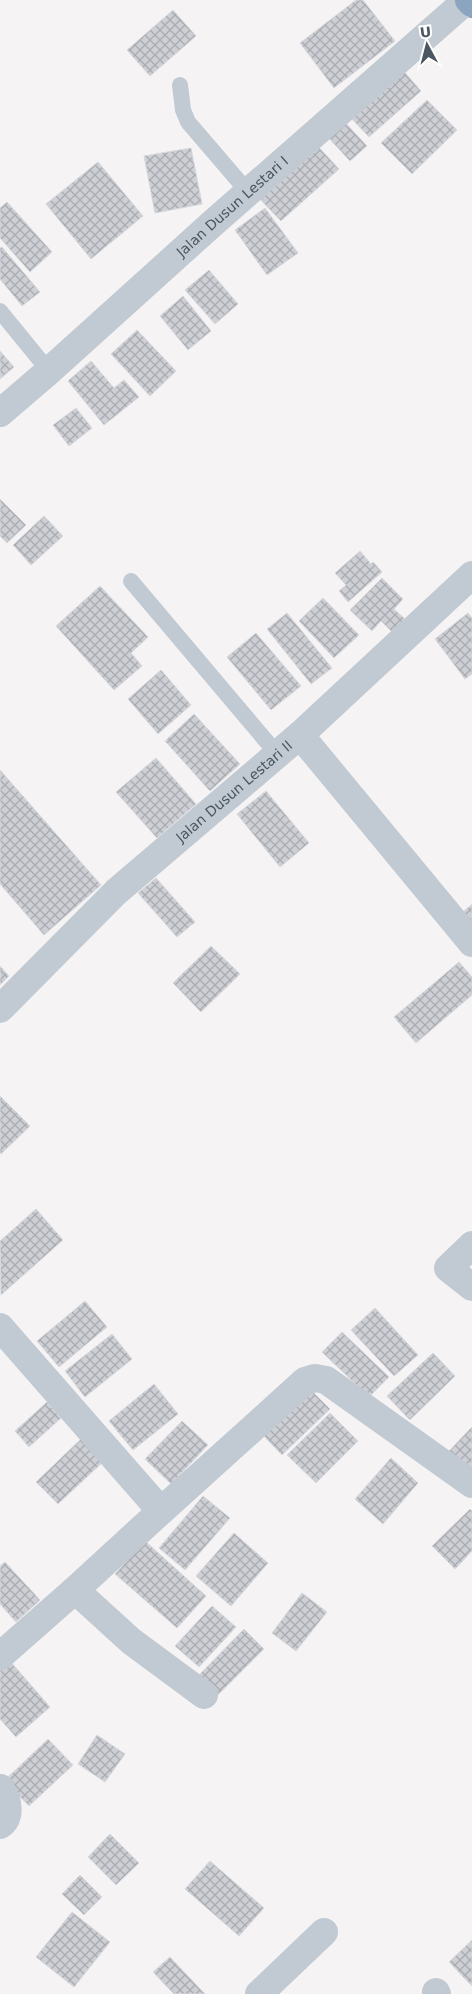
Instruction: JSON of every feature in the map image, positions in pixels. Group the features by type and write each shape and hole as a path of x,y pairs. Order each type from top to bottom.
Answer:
{"highway":[{"path":"468,0 472,3"}],"street":[{"name":"Jalan Dusun Lestari I","path":"0,413 248,192 468,0"},
{"name":"Jalan Dusun Lestari II","path":"0,1010 116,892 278,755 472,575"},
{"path":"300,735 472,943"},
{"path":"472,1245 448,1268 472,1287"},
{"path":"0,1327 161,1511"},
{"path":"0,1656 304,1381 315,1378 326,1380 472,1484"},
{"path":"75,1590 131,1641 204,1695"},
{"path":"0,1788 7,1803 8,1812 5,1822 0,1825"},
{"path":"259,1994 324,1932"}],"lane":[{"path":"180,85 183,110 188,122 248,192"},
{"path":"0,311 49,371"},
{"path":"131,580 278,755"}],"building":[{"path":"356,0 363,0 395,41 334,88 300,43"},
{"path":"173,10 196,36 150,76 127,50"},
{"path":"401,68 421,91 369,137 348,115"},
{"path":"427,100 457,130 412,174 381,143"},
{"path":"343,120 367,146 350,161 326,135"},
{"path":"313,141 339,169 281,221 255,194"},
{"path":"191,148 202,204 155,213 144,156"},
{"path":"98,162 143,216 91,259 46,204"},
{"path":"7,202 52,252 30,272 0,238 0,208"},
{"path":"265,208 298,253 267,275 235,230"},
{"path":"2,247 40,292 22,306 0,279 0,248"},
{"path":"209,270 238,304 215,324 185,290"},
{"path":"183,296 211,331 188,350 160,316"},
{"path":"137,330 176,371 150,396 111,354"},
{"path":"0,351 14,367 0,379"},
{"path":"91,361 114,388 124,380 139,397 104,425 68,381"},
{"path":"76,408 92,428 69,446 53,425"},
{"path":"0,499 26,525 7,543 0,536"},
{"path":"44,516 63,536 31,565 13,545"},
{"path":"360,551 371,564 373,562 382,572 348,602 339,591 346,585 335,573"},
{"path":"382,578 403,599 394,609 405,619 392,632 381,621 372,631 350,610"},
{"path":"100,586 148,637 131,653 142,666 114,690 56,626"},
{"path":"323,598 359,635 334,658 299,621"},
{"path":"287,613 332,668 311,684 267,629"},
{"path":"468,613 472,618 472,674 465,679 435,639"},
{"path":"256,633 301,686 271,710 227,657"},
{"path":"161,670 191,705 158,734 128,699"},
{"path":"194,714 240,764 210,791 165,741"},
{"path":"156,758 196,804 157,838 116,792"},
{"path":"0,770 101,885 44,935 0,884"},
{"path":"266,791 309,843 280,867 237,814"},
{"path":"156,878 195,922 177,937 138,893"},
{"path":"472,904 472,923 463,912"},
{"path":"211,946 240,974 201,1012 173,983"},
{"path":"459,962 472,977 472,995 416,1043 394,1017"},
{"path":"0,966 9,976 0,985"},
{"path":"0,1096 30,1126 1,1154 0,1153"},
{"path":"36,1209 63,1240 1,1295 0,1241"},
{"path":"85,1301 107,1327 59,1367 37,1341"},
{"path":"375,1308 418,1355 394,1376 351,1330"},
{"path":"342,1332 389,1377 369,1397 322,1352"},
{"path":"112,1334 132,1359 85,1397 65,1371"},
{"path":"433,1353 455,1376 410,1420 387,1396"},
{"path":"154,1384 178,1414 133,1450 109,1421"},
{"path":"307,1386 330,1409 282,1455 259,1431"},
{"path":"47,1402 61,1418 29,1447 15,1431"},
{"path":"330,1413 358,1441 316,1483 287,1455"},
{"path":"182,1421 208,1445 171,1484 145,1459"},
{"path":"472,1427 472,1473 447,1453"},
{"path":"82,1438 104,1461 58,1504 36,1482"},
{"path":"391,1458 418,1483 383,1524 355,1499"},
{"path":"203,1496 230,1518 185,1570 159,1548"},
{"path":"470,1509 472,1511 472,1551 455,1569 432,1546"},
{"path":"234,1533 268,1563 231,1606 196,1576"},
{"path":"145,1541 206,1596 177,1628 115,1574"},
{"path":"5,1562 40,1600 16,1622 0,1604 0,1566"},
{"path":"302,1593 327,1612 296,1651 272,1633"},
{"path":"212,1606 236,1627 199,1667 175,1646"},
{"path":"244,1629 264,1649 218,1695 198,1676"},
{"path":"10,1661 50,1707 16,1737 0,1719 0,1670"},
{"path":"97,1735 125,1754 105,1782 78,1764"},
{"path":"48,1739 73,1765 29,1806 4,1781"},
{"path":"110,1834 139,1863 116,1885 88,1857"},
{"path":"210,1861 264,1908 239,1936 185,1889"},
{"path":"80,1875 102,1897 84,1915 62,1894"},
{"path":"72,1912 110,1942 74,1987 36,1957"},
{"path":"472,1940 472,1986 449,1962"},
{"path":"170,1957 205,1994 174,1994 153,1972"}]}
